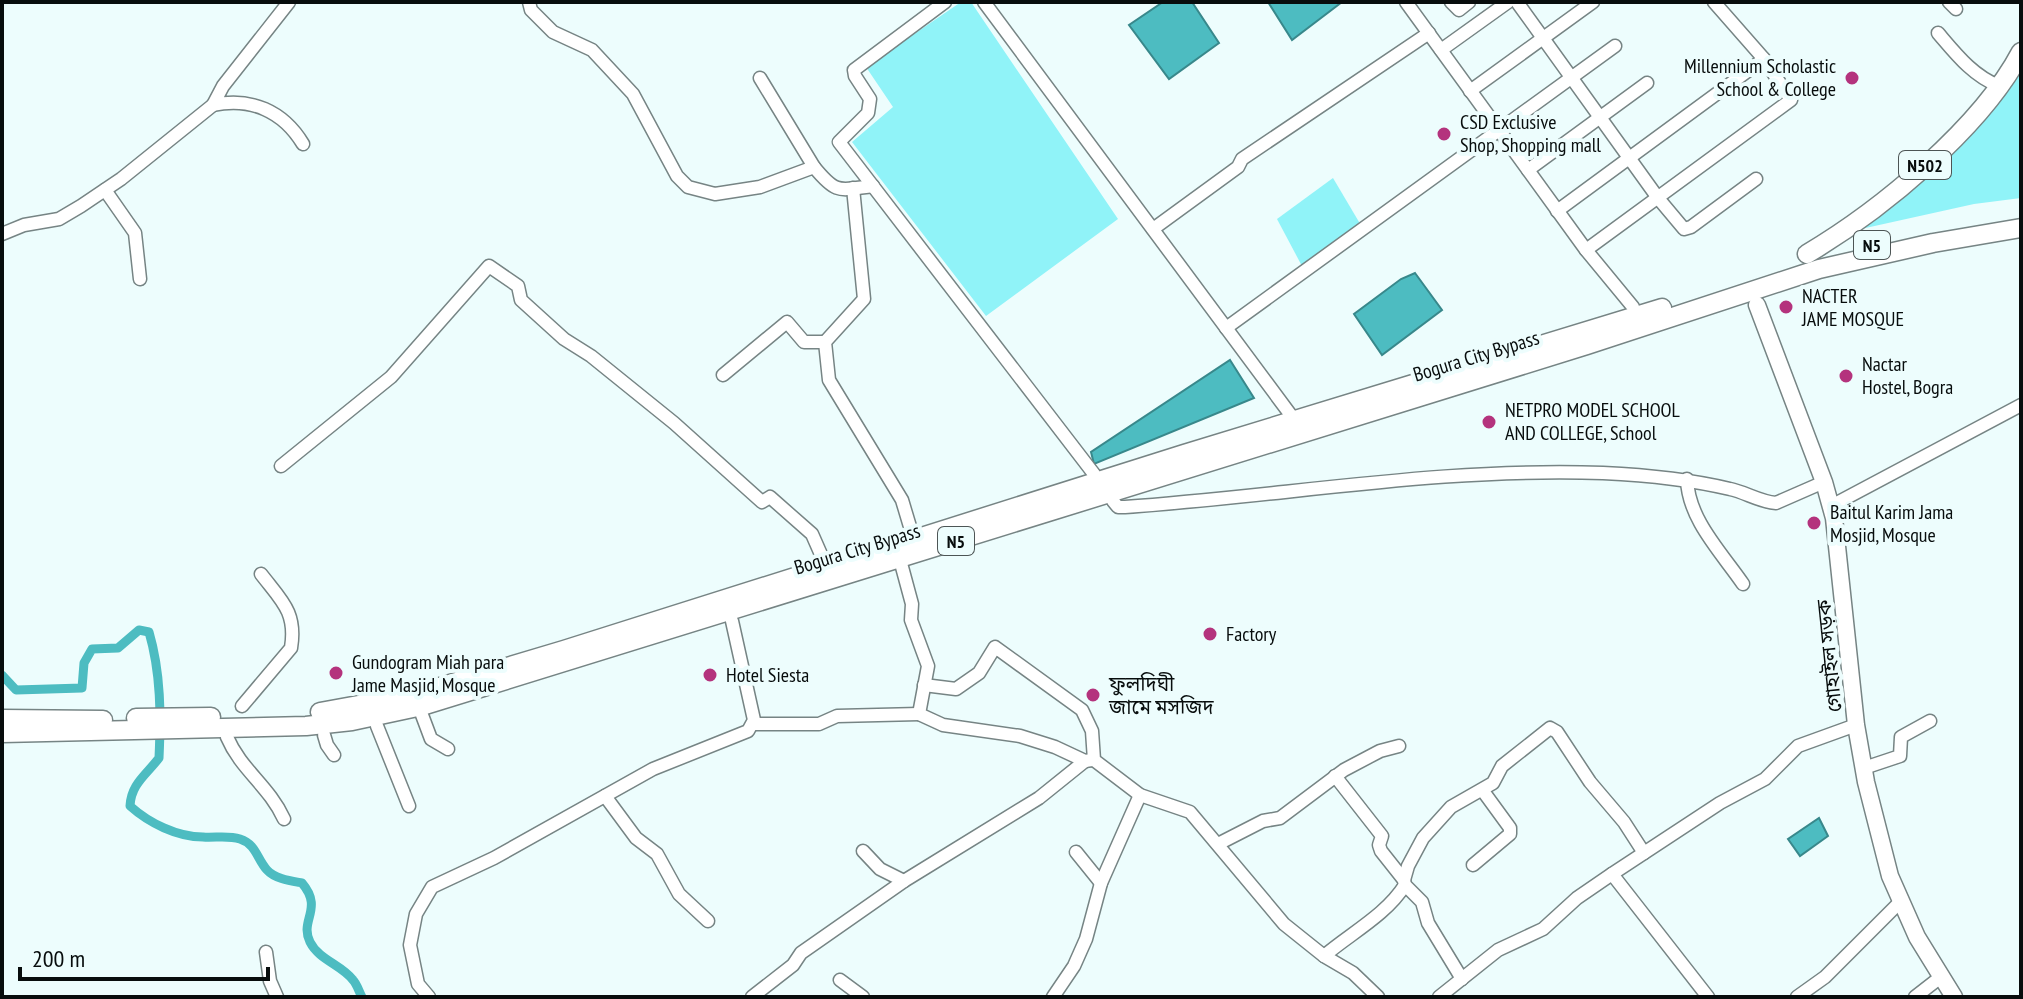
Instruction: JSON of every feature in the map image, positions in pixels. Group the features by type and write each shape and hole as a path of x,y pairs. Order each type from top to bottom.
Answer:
{"highway":[{"name":"N502","path":"1807,254 1867,216 1922,169 1976,115 2021,52"},
{"name":"N5","path":"1728,293 1843,252 1913,235 2021,216"},
{"name":"N5","path":"1728,293 1877,254 2021,228"},
{"name":"Bogura City Bypass","path":"149,724 306,726 352,721 434,702 1728,293"},
{"path":"2,719 149,724"},
{"path":"2,733 149,724"}],"main road":[{"name":"গোহাইল সড়ক","path":"1757,305 1831,506 1856,725 1886,861 1900,902 1917,937 1954,997"}],"street":[{"path":"2,234 24,225 59,219 105,190 213,105 223,86 289,2"},
{"path":"529,2 531,10 553,32 592,50 633,94 677,176 688,187 715,194 760,187 814,167"},
{"path":"945,2 854,70 870,99 868,113 839,142 1094,474"},
{"path":"984,2 1290,414"},
{"path":"1406,2 1586,250 1633,307"},
{"path":"1451,2 1459,10 1469,2"},
{"path":"1441,50 1508,2"},
{"path":"1517,2 1680,225 1688,228 1756,179"},
{"path":"1470,91 1593,2"},
{"path":"1586,250 1791,100 1764,59 1714,2"},
{"path":"1153,229 1238,167 1242,159 1429,33"},
{"path":"1938,33 1970,67 1999,86"},
{"path":"1226,328 1615,46"},
{"path":"1557,211 1764,59"},
{"path":"760,78 827,184 841,190 873,186"},
{"path":"1528,170 1647,83"},
{"path":"213,105 230,101 271,110 294,129 303,144"},
{"path":"723,375 787,322 804,342 825,342 864,299 853,188"},
{"path":"105,190 135,233 140,279"},
{"path":"281,466 391,377 489,266 518,286 521,300 564,339 591,356 674,423 762,502 770,497 812,534 823,559"},
{"path":"825,342 829,380 902,500 911,530"},
{"path":"1831,506 2020,404"},
{"path":"1113,501 1118,507 1140,506 1499,472 1603,473 1687,479 1776,503 1824,482"},
{"path":"1687,479 1687,496 1696,515 1743,584"},
{"path":"902,567 912,604 911,620 928,666 919,714"},
{"path":"242,706 291,648 293,636 290,611 261,574"},
{"path":"429,997 418,984 410,945 416,914 432,887 494,858 653,769 748,731 753,724 732,621"},
{"path":"752,997 793,965 801,953 904,881 1039,798 1090,760 1092,731 1082,710 995,647 979,673 956,689 924,685"},
{"path":"753,724 819,724 837,716 919,714 943,725 1020,736 1090,760 1140,795 1190,812 1284,924 1324,956 1353,973 1378,997"},
{"path":"422,715 431,739 448,749"},
{"path":"1864,768 1900,756 1901,737 1930,721"},
{"path":"1439,997 1498,950 1543,929 1577,898 1612,874 1720,803 1765,779 1798,746 1856,725"},
{"path":"377,726 409,806"},
{"path":"1324,956 1391,905 1423,838 1451,807 1467,796 1483,791 1493,783 1502,766 1550,728 1554,729 1590,782 1624,822 1644,853"},
{"path":"324,735 334,755"},
{"path":"227,737 236,759 262,783 284,819"},
{"path":"1218,844 1263,821 1280,818 1335,776 1380,751 1399,746"},
{"path":"1335,776 1382,836 1381,851 1422,902 1428,923 1462,979"},
{"path":"1473,865 1510,834 1510,828 1483,791"},
{"path":"1053,997 1074,966 1086,939 1101,883 1140,795"},
{"path":"605,796 636,838 657,854 679,894 708,921"},
{"path":"863,851 880,869 904,881"},
{"path":"1076,852 1101,883"},
{"path":"1612,874 1708,997"},
{"path":"1797,997 1825,977 1900,902"},
{"path":"266,952 270,981 277,997"},
{"path":"1915,997 1942,976"},
{"path":"840,980 863,997"}],"shaded area":[{"path":"961,2 971,2 1118,219 986,316 852,142 893,107 866,67"},
{"path":"1163,2 1192,2 1219,43 1169,79 1129,25"},
{"path":"1268,2 1342,2 1292,40"},
{"path":"2021,69 2021,198 1974,204 1861,229 1970,135 2007,92"},
{"path":"1333,178 1362,227 1303,268 1277,219"},
{"path":"1415,273 1442,310 1382,355 1354,314 1401,279"},
{"path":"1230,360 1254,398 1094,464 1091,452"},
{"path":"1819,818 1828,836 1800,856 1788,839"}],"waterway":[{"path":"2,675 16,690 82,688 84,663 92,649 118,648 139,630 149,632 159,695 159,758 136,786 130,806 173,832 245,841 270,873 302,883 311,900 307,927 310,942 319,953 348,975 362,997"}],"place":[{"name":"Millennium Scholastic School & College","path":"1852,78"},
{"name":"CSD Exclusive Shop, Shopping mall","path":"1444,134"},
{"name":"NACTER JAME MOSQUE","path":"1786,307"},
{"name":"Nactar Hostel, Bogra","path":"1846,376"},
{"name":"NETPRO MODEL SCHOOL AND COLLEGE, School","path":"1489,422"},
{"name":"Baitul Karim Jama Mosjid, Mosque","path":"1814,523"},
{"name":"Factory","path":"1210,634"},
{"name":"Gundogram Miah para Jame Masjid, Mosque","path":"336,673"},
{"name":"Hotel Siesta","path":"710,675"},
{"name":"ফুলদিঘী জামে মসজিদ","path":"1093,695"}]}
